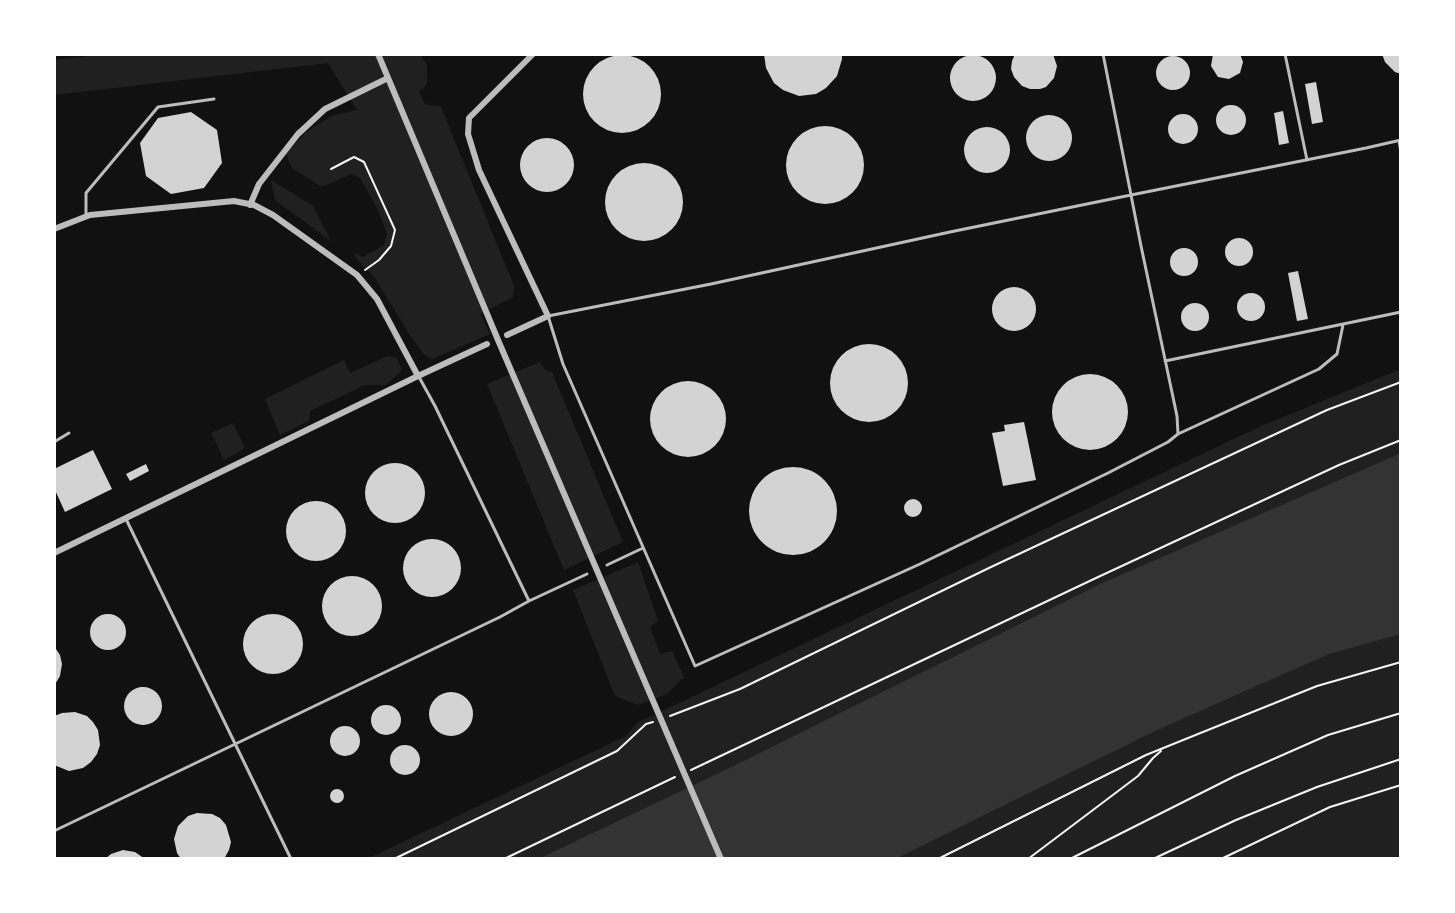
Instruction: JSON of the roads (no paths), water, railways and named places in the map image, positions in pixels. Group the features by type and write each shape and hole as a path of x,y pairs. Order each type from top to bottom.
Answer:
{"street":[{"path":"378,54 721,859"},
{"path":"507,335 548,316 479,170 468,134 469,118 533,54"},
{"path":"250,205 259,184 298,134 325,110 388,78"},
{"path":"54,230 86,216 234,201 250,205 273,215 357,275 377,299 418,376"},
{"path":"55,550 126,519 487,344"}],"lane":[{"path":"1103,54 1177,416 1178,434"},
{"path":"1285,54 1307,160"},
{"path":"86,216 86,193 158,107 214,99"},
{"path":"1343,324 1337,354 1318,369 1178,434 1168,442 1088,483 920,564 695,666 563,364 548,316 1400,141 1401,152"},
{"path":"1165,361 1401,312"},
{"path":"418,376 435,406 529,601"},
{"path":"54,442 69,433"},
{"path":"126,519 291,859"},
{"path":"607,565 644,547"},
{"path":"54,831 587,574"}]}
